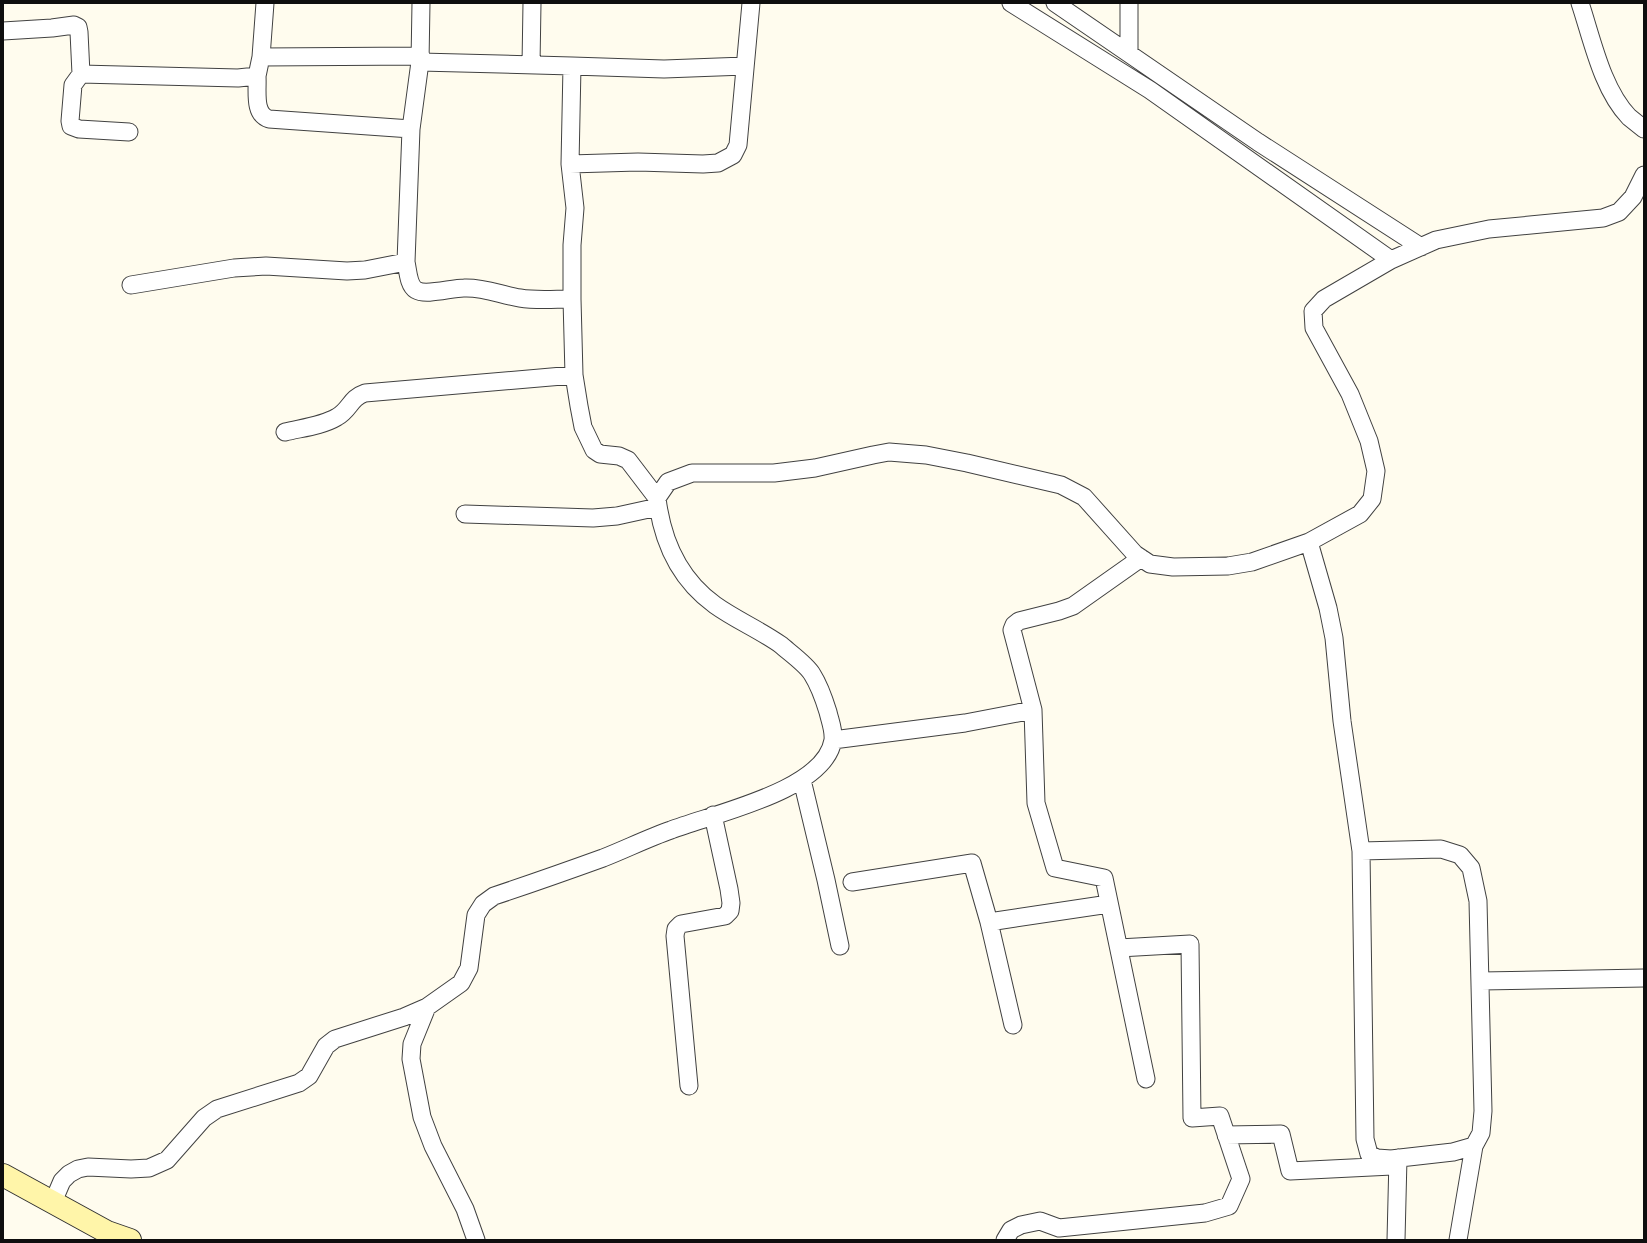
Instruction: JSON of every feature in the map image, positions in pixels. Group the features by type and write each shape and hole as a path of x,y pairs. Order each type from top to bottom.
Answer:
{"street":[{"path":"265,3 257,76 259,112 263,117 269,119 411,129"},
{"path":"421,3 421,59 411,129 406,262 410,282 414,290 423,293 464,288 488,290 533,300 572,298"},
{"path":"531,65 532,3"},
{"path":"570,164 638,162 703,164 718,163 733,155 738,145 751,3"},
{"path":"1011,3 1150,90 1391,260"},
{"path":"1055,3 1130,52 1258,142 1421,246"},
{"path":"1129,3 1130,52"},
{"path":"1580,3 1603,74 1618,103 1630,117 1644,129"},
{"path":"3,31 74,25 78,27 81,74 73,85 70,121 72,126 79,129 129,132"},
{"path":"260,57 421,59 531,65 664,69 745,66"},
{"path":"53,1202 62,1181 69,1174 88,1167 132,1169 149,1168 167,1160 204,1118 217,1109 299,1084 309,1076 326,1046 335,1039 404,1017 427,1007 461,983 469,968 476,915 483,904 494,896 604,858 670,830 767,798 802,780 818,767 828,753 833,740 832,726 824,698 811,672 781,646 714,604 693,584 678,566 667,544 659,518 657,502 628,460 619,456 600,454 594,450 583,426 574,375 572,246 574,208 570,164 572,66"},
{"path":"81,74 231,78 257,76"},
{"path":"465,514 593,518 617,516 657,502 668,482 692,473 774,473 815,468 873,454 889,452 926,455 1061,485 1084,498 1135,554 1150,564 1173,567 1228,566 1252,562 1309,542 1360,514 1372,499 1376,471 1369,441 1350,394 1314,328 1313,311 1324,299 1391,260 1436,240 1489,229 1603,218 1619,212 1633,197 1644,175"},
{"path":"131,285 234,268 266,266 347,271 365,270 406,262"},
{"path":"285,432 336,418 344,413 350,403 357,396 365,393 574,375"},
{"path":"1309,542 1328,608 1334,638 1342,721 1361,851 1365,1138 1369,1154 1377,1158 1398,1162"},
{"path":"1141,558 1073,606 1019,621 1014,624 1012,630 1032,710 1036,803 1055,868 1104,878 1146,1079"},
{"path":"833,740 965,723 1032,710"},
{"path":"802,780 840,946"},
{"path":"689,1086 676,929 680,924 725,916 730,911 731,903 729,889 714,815"},
{"path":"1361,851 1441,849 1460,855 1470,868 1478,900 1483,1111 1481,1133 1474,1146 1458,1240"},
{"path":"852,882 972,863 989,922 1014,1025"},
{"path":"989,922 1109,904"},
{"path":"1005,1240 1012,1230 1022,1225 1040,1221 1059,1228 1205,1212 1229,1206 1241,1179 1220,1116 1192,1118 1190,944 1119,948"},
{"path":"1480,981 1644,978"},
{"path":"427,1007 412,1044 411,1059 422,1117 433,1146 465,1209 476,1240"},
{"path":"1226,1134 1282,1134 1290,1171 1398,1162 1453,1152 1474,1146"},
{"path":"1396,1240 1398,1162"},
{"path":"3,1175 107,1232 130,1240"}]}
